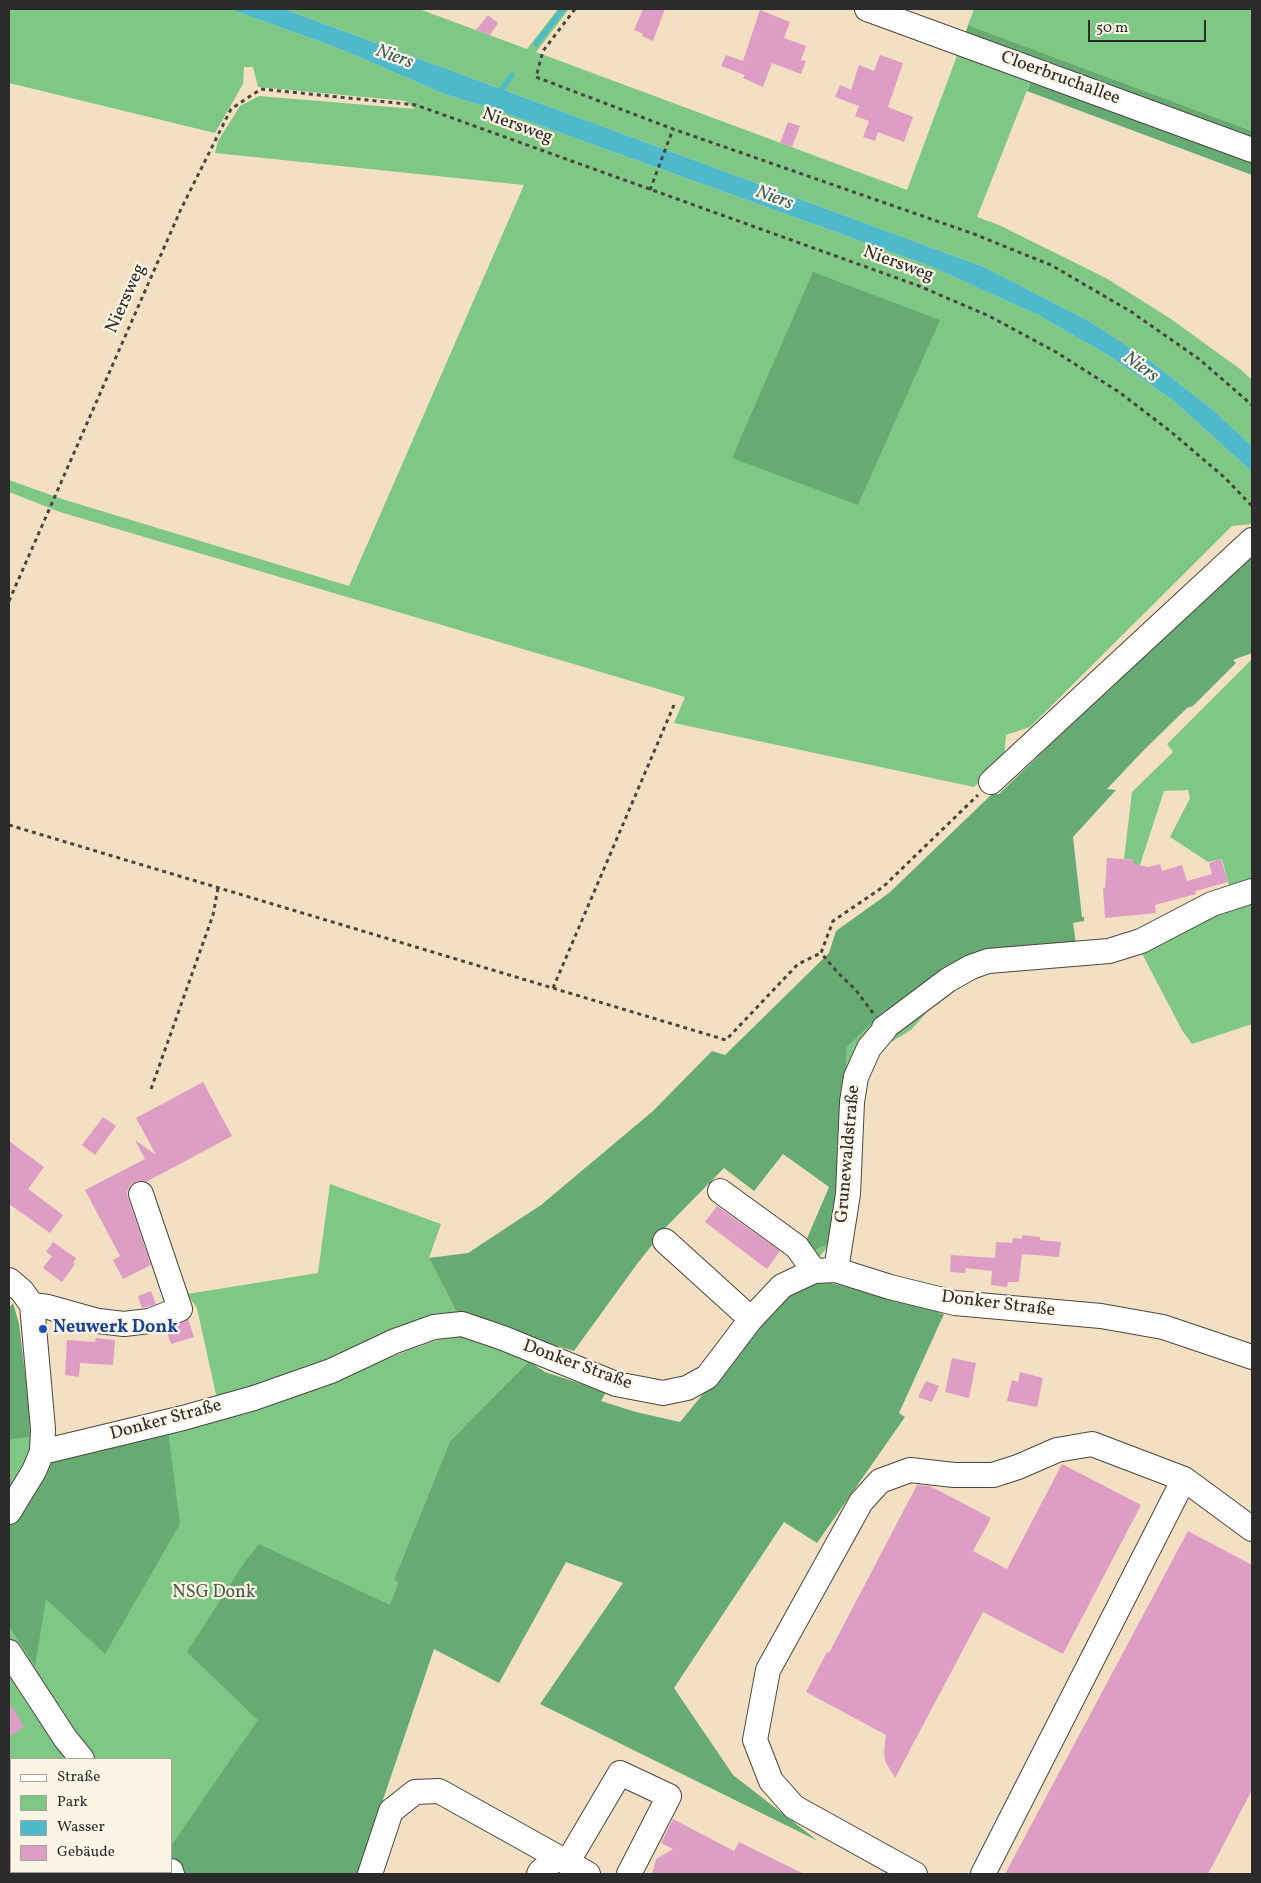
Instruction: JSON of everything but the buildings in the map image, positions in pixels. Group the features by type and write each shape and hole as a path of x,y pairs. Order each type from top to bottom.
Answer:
{"street":[{"name":"Cloerbruchallee","path":"867,9 1252,150"},
{"path":"991,782 1252,540"},
{"name":"Grunewaldstraße","path":"825,1270 848,1194 852,1102 856,1077 869,1048 884,1028 948,980 971,966 988,961 1108,951 1141,941 1212,904 1252,891"},
{"path":"720,1192 797,1247 825,1270"},
{"path":"32,1305 48,1306 98,1321 124,1324 149,1321 180,1309 141,1194"},
{"path":"665,1241 751,1319"},
{"name":"Donker Straße","path":"42,1452 183,1418 254,1398 331,1371 394,1341 434,1327 462,1324 503,1338 616,1384 663,1393 687,1388 707,1377 751,1319 782,1286 825,1270 955,1303 1101,1316 1163,1327 1252,1357"},
{"path":"9,1280 22,1291 32,1305 43,1429 42,1452 34,1471 9,1512"},
{"path":"915,1874 794,1807 771,1781 755,1740 768,1670 860,1502 880,1481 910,1470 954,1475 993,1475 1018,1467 1058,1450 1092,1444 1184,1479 1252,1529"},
{"path":"983,1874 1184,1479"},
{"path":"9,1652 64,1738 81,1758"},
{"path":"539,1874 541,1871 562,1860 620,1773 670,1796 629,1874"},
{"path":"370,1874 391,1811 414,1792 439,1791 588,1874"}],"path":[{"path":"575,9 543,51 536,77 673,129 974,234 1051,265 1138,316 1199,359 1252,405"},
{"name":"Niersweg","path":"9,601 181,209 231,110 261,89 416,106 919,286 989,316 1056,352 1119,392 1177,436 1224,477 1252,506"},
{"path":"650,190 673,129"},
{"path":"553,988 674,705"},
{"path":"9,826 726,1040 798,964 821,953 833,921 884,887 991,782"},
{"path":"151,1089 213,914 218,888"},
{"path":"821,953 855,989 884,1028"}],"green space":[{"path":"9,9 230,9 343,50 444,94 497,110 930,266 1038,315 1108,355 1174,401 1252,472 1252,524 1232,526 1030,727 1006,735 1004,759 974,787 674,723 685,697 60,512 9,492 9,480 65,500 349,586 524,185 215,153 218,141 240,106 259,96 415,109 406,101 258,87 253,67 244,67 243,84 215,133 9,83"},
{"path":"284,9 419,9 527,49 558,9 569,9 536,52 907,190 958,53 1031,80 977,217 999,225 1106,278 1171,319 1240,369 1252,380 1252,446 1212,409 1149,360 1089,321 984,267"},
{"path":"974,9 1252,9 1252,131 968,25"},
{"path":"968,25 1252,131 1252,142 965,35"},
{"path":"1031,80 1252,162 1252,175 1027,91"},
{"path":"813,272 940,320 858,505 732,458"},
{"path":"1252,553 1252,653 1233,660 1236,663 1193,706 1187,708 1143,751 1107,789 1116,790 1073,837 1082,917 1084,917 1084,921 1073,923 1077,951 985,956 897,1011 884,1011 847,1047 838,1224 834,1235 826,1245 799,1257 829,1187 783,1154 754,1191 724,1168 668,1225 637,1264 574,1351 459,1317 429,1258 468,1253 541,1205 653,1111 712,1051 725,1055 829,953 836,931 889,893 992,794 999,794"},
{"path":"1252,659 1252,887 1231,893 1222,859 1208,862 1170,837 1190,798 1188,790 1164,791 1137,874 1133,878 1134,860 1124,859 1132,792 1173,752 1167,744"},
{"path":"1252,896 1252,1024 1192,1044 1182,1030 1139,948"},
{"path":"957,979 911,1030 870,1055"},
{"path":"873,1021 874,1030 852,1078 848,1102 844,1194 838,1224 847,1047"},
{"path":"330,1184 441,1224 429,1258 459,1317 255,1390 217,1399 197,1308 187,1294 318,1273"},
{"path":"838,1224 835,1238 820,1256 811,1260 799,1257 826,1245 834,1235"},
{"path":"814,1279 941,1309 939,1313 944,1314 899,1413 905,1417 817,1543 784,1522 674,1688 733,1775 818,1841 540,1704 623,1583 566,1562 499,1683 434,1649 358,1874 179,1874 172,1861 172,1845 258,1720 187,1652 246,1560 259,1544 390,1605 398,1583 394,1579 450,1441 529,1361 545,1372 606,1392 601,1401 636,1412 680,1422 703,1394 716,1382 779,1298"},
{"path":"13,1303 19,1324 29,1405 30,1437 9,1440 9,1308"},
{"name":"NSG Donk","path":"459,1333 529,1361 450,1441 394,1579 398,1583 298,1874 9,1874 9,1440 30,1437 31,1462 325,1384 409,1350"},
{"path":"168,1431 180,1524 105,1654 46,1599 35,1666 9,1626 9,1515 31,1467"}],"water":[{"name":"Niers","path":"230,9 284,9 984,267 1089,321 1149,360 1212,409 1252,446 1252,472 1174,401 1108,355 1038,315 930,266 497,110 444,94 343,50"}],"waterway":[{"path":"536,44 563,9"},
{"path":"499,93 512,75"}],"place":[{"name":"Neuwerk Donk","path":"43,1329"}]}
